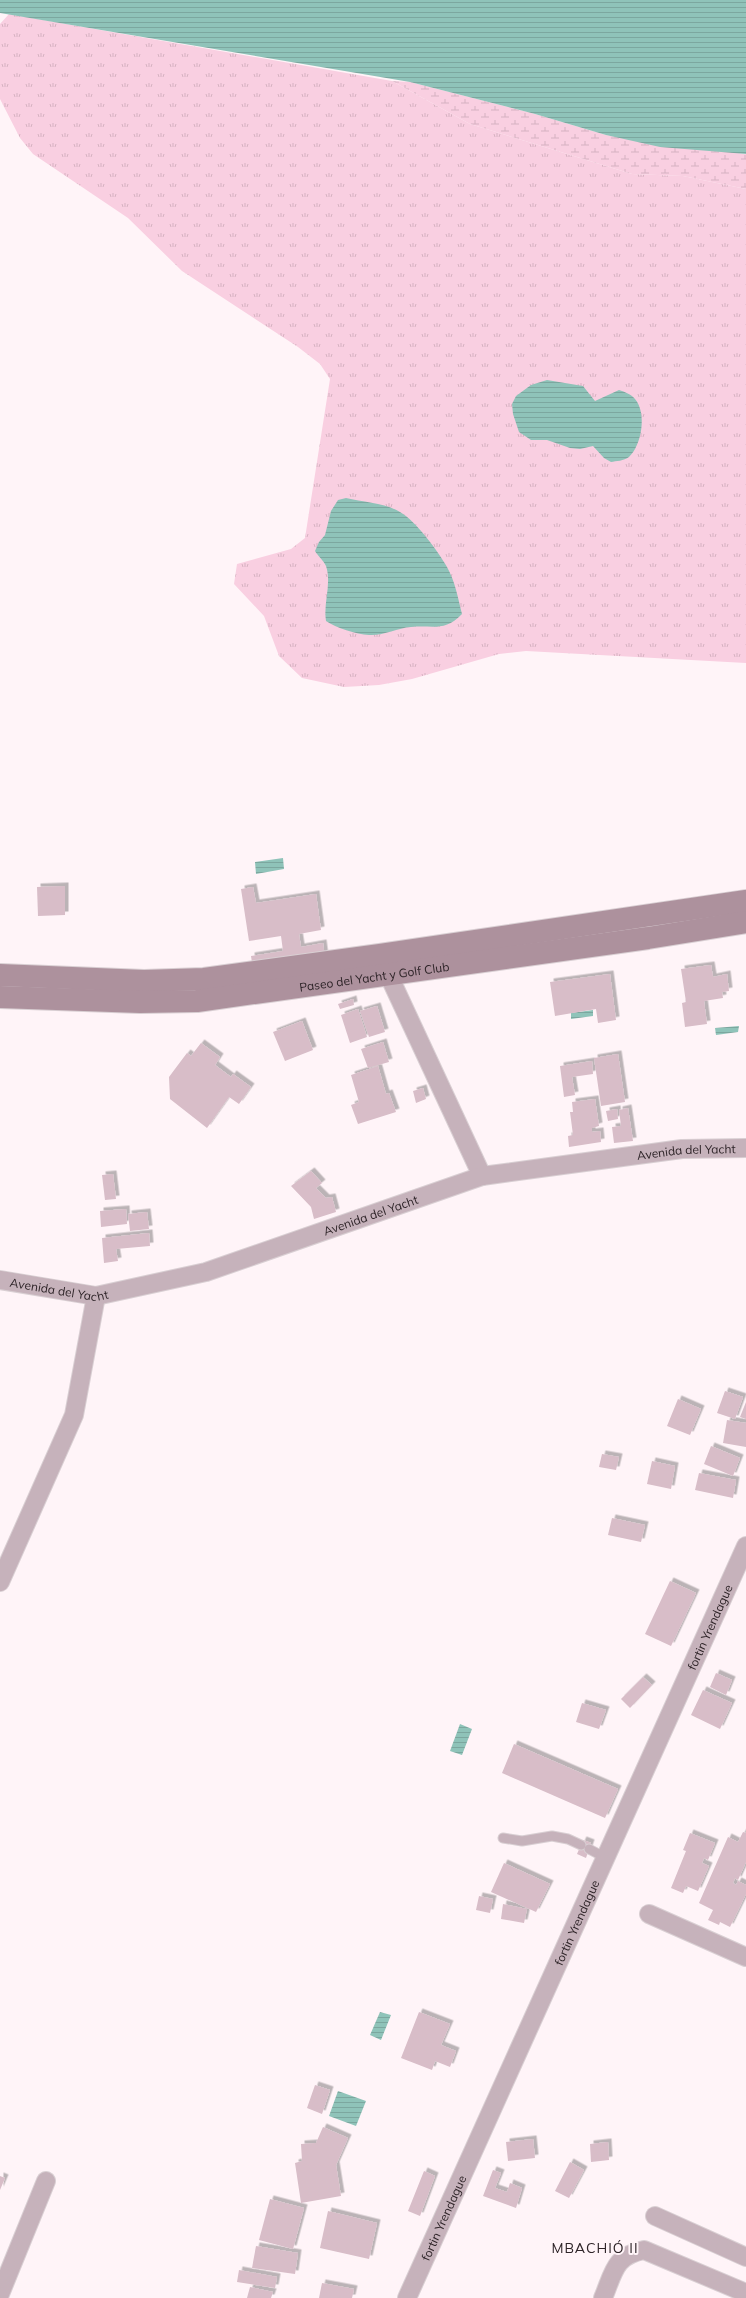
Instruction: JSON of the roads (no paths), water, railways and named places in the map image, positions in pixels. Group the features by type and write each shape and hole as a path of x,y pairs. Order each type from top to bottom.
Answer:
{"main road":[{"name":"Paseo del Yacht y Golf Club","path":"0,997 140,1002 197,1001 281,991 383,965 746,901"},
{"name":"Paseo del Yacht y Golf Club","path":"0,975 144,982 204,979 383,965 648,938 746,922"}],"street":[{"path":"383,965 482,1176"},
{"name":"Avenida del Yacht","path":"0,1280 96,1296 206,1272 482,1176 682,1149 746,1148"},
{"path":"0,1582 74,1415 96,1296"},
{"name":"fortin Yrendague","path":"407,2298 746,1546"},
{"path":"649,1914 746,1957"},
{"path":"0,2294 46,2181"},
{"path":"655,2216 746,2257"},
{"path":"603,2298 617,2265 629,2253 644,2250 746,2293"}],"lane":[{"path":"503,1838 522,1841 552,1836 568,1839 606,1858"}],"district":[{"name":"MBACHIÓ II","path":"595,2248"}]}
